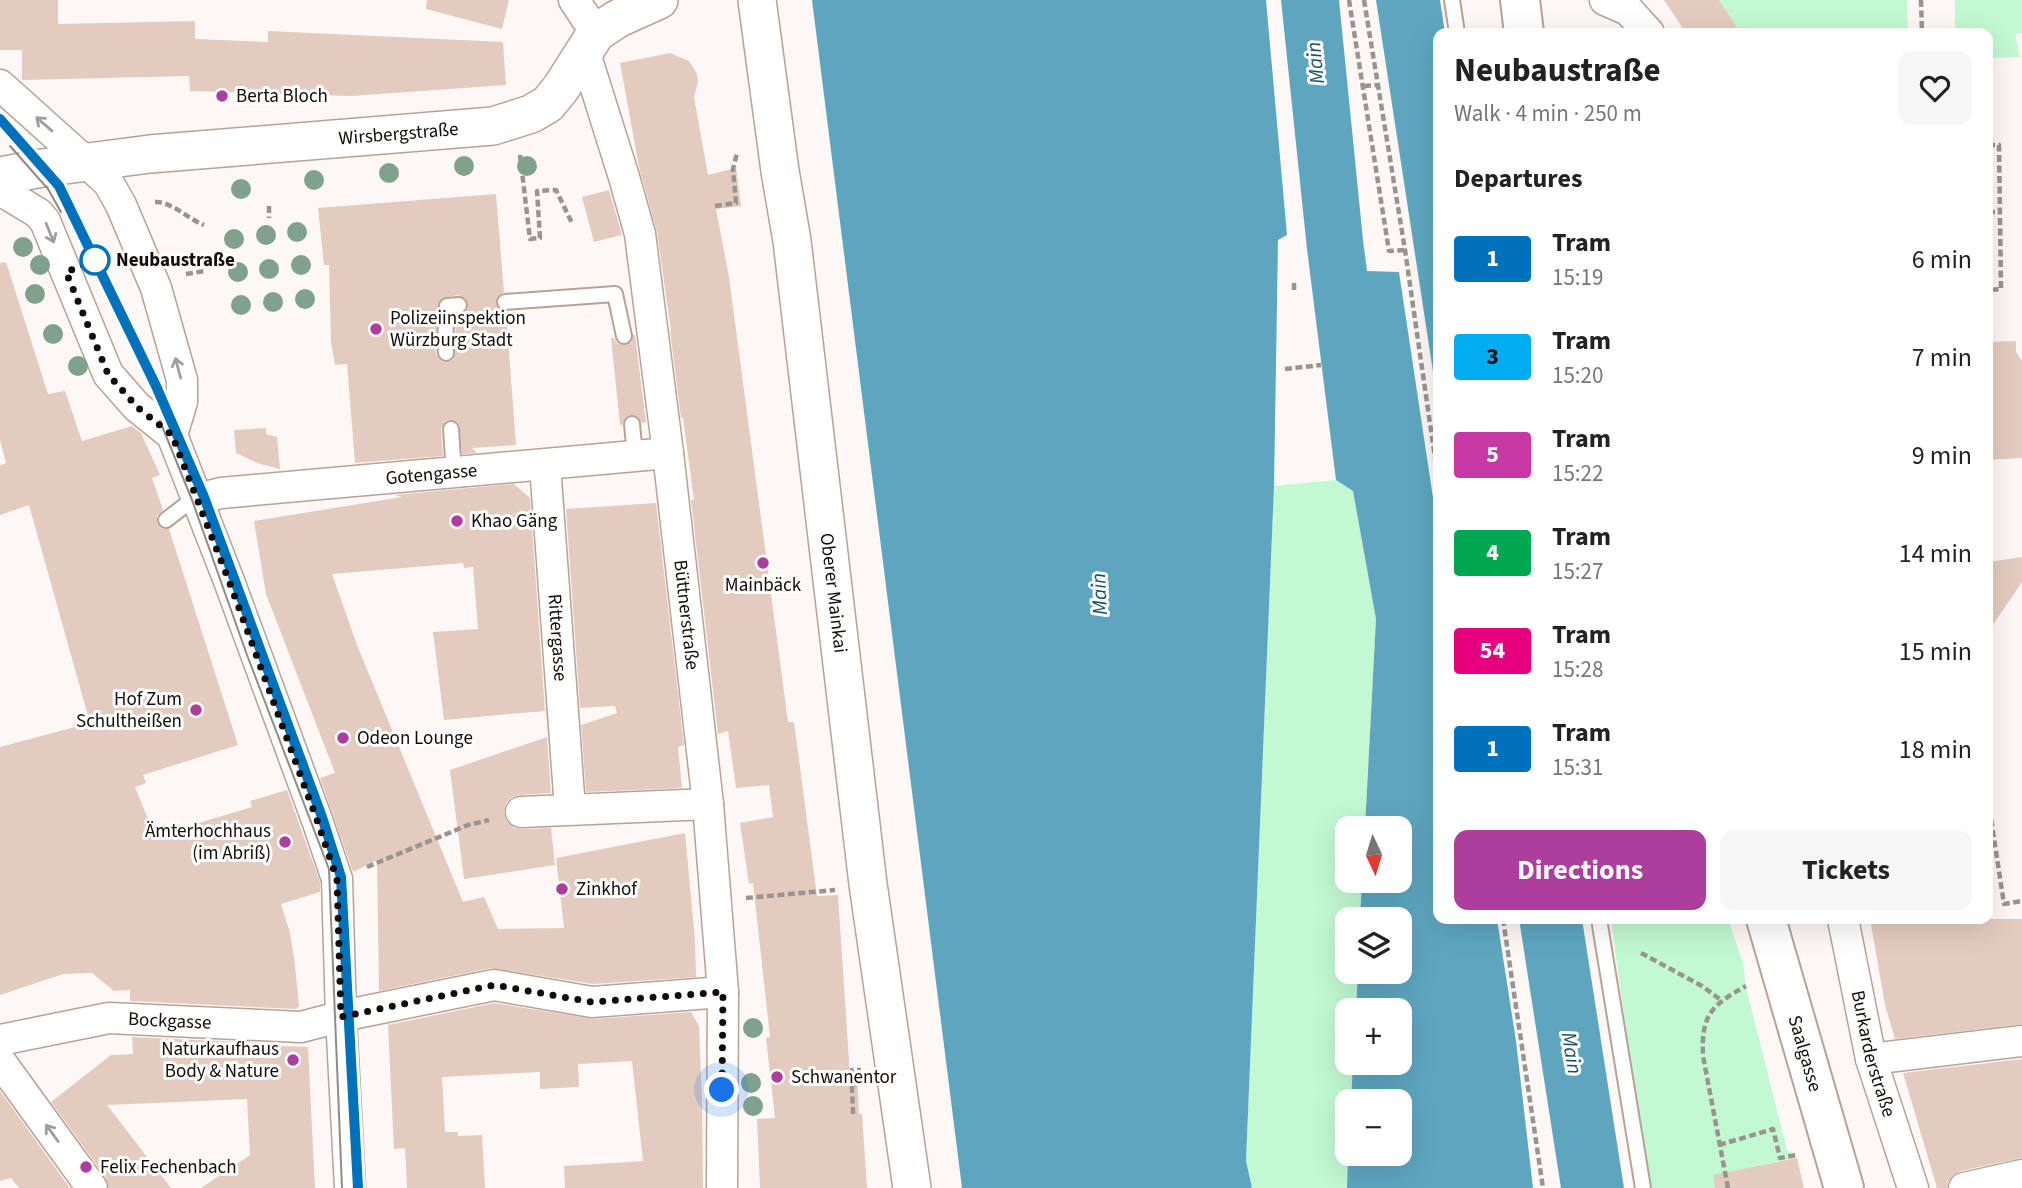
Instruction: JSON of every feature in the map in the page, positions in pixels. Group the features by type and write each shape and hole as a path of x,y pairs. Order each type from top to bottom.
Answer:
{"main road":[{"path":"1520,0 1523,28"},
{"name":"Saalgasse","path":"1767,924 1844,1188"}],"street":[{"name":"Büttnerstraße","path":"574,0 603,26 624,177 639,234 668,453 708,804 723,992 722,1188"},
{"path":"603,26 659,0"},
{"name":"Oberer Mainkai","path":"757,0 792,241 868,884 912,1188"},
{"path":"1625,3 1645,28"},
{"name":"Wirsbergstraße","path":"88,163 150,154 493,126 531,114 548,104 603,26"},
{"path":"0,85 108,182 121,205 156,288 182,380 182,402 172,435"},
{"path":"0,176 88,163"},
{"path":"0,190 38,213 45,221 108,374 137,407 172,435 317,820 337,879 350,1188"},
{"name":"Gotengasse","path":"197,499 221,493 668,453"},
{"name":"Rittergasse","path":"545,465 570,809"},
{"path":"521,812 708,804"},
{"name":"Burkarderstraße","path":"1844,924 1871,1059 1913,1188"},
{"name":"Bockgasse","path":"0,1040 110,1018 301,1027 494,985 592,1002 723,992"},
{"path":"1871,1059 2022,1041"},
{"path":"0,1061 92,1188"},
{"path":"1964,1188 2022,1175"}],"lane":[{"path":"1452,0 1456,28"},
{"path":"505,302 615,294 624,337"},
{"path":"446,353 447,306 459,305"},
{"path":"632,424 635,456"},
{"path":"451,429 454,473"},
{"path":"166,520 197,499"},
{"path":"1600,924 1643,1188"}],"path":[{"path":"1349,0 1389,251 1405,250"},
{"path":"1364,0 1405,250 1433,444"},
{"path":"1921,0 1922,28"},
{"path":"1364,86 1379,85"},
{"path":"1993,145 1998,145 2001,289 1993,290"},
{"path":"715,206 736,203 733,169 737,153"},
{"path":"524,183 530,239 540,239 537,191 556,190 572,223"},
{"path":"269,206 269,218"},
{"path":"1993,212 1999,212"},
{"path":"191,220 204,225"},
{"path":"186,274 205,271"},
{"path":"1294,283 1294,292"},
{"path":"1285,369 1321,365"},
{"path":"337,879 468,825 521,812"},
{"path":"1993,832 2004,904 2022,901"},
{"path":"714,901 839,889"},
{"path":"1504,924 1543,1188"},
{"path":"1641,953 1702,986 1721,1000"},
{"path":"1728,1188 1702,1042 1707,1020 1721,1000 1746,986"},
{"path":"853,1114 852,1070 862,1070"},
{"path":"1719,1145 1773,1129 1780,1158"}],"green space":[{"path":"1719,0 1907,0 1908,28 1738,28"},
{"path":"1955,0 2022,0 2022,33 2015,34 2020,57 1993,58 1993,28 1955,28"},
{"path":"1336,480 1353,491 1376,619 1366,816 1335,816 1335,893 1361,893 1361,907 1335,907 1335,984 1357,984 1357,998 1335,998 1335,1075 1352,1075 1352,1089 1335,1089 1335,1166 1348,1166 1347,1188 1252,1188 1246,1161 1274,486"},
{"path":"1612,924 1730,924 1743,963 1746,987 1787,1150 1797,1158 1751,1167 1755,1188 1647,1188"}],"water":[{"name":"Main","path":"812,0 1266,0 1287,235 1278,240 1274,486 1246,1161 1252,1188 962,1188"},
{"name":"Main","path":"1281,0 1339,0 1367,271 1399,272 1433,498 1433,924 1498,924 1516,1041 1533,1188 1347,1188 1348,1166 1412,1166 1412,1089 1352,1089 1352,1075 1412,1075 1412,998 1357,998 1357,984 1412,984 1412,907 1361,907 1361,893 1412,893 1412,816 1366,816 1376,619 1353,491 1336,480 1307,249"},
{"path":"1376,0 1440,0 1444,28 1433,28 1433,371"},
{"name":"Main","path":"1520,924 1583,924 1624,1188 1561,1188"}],"building":[{"path":"0,0 58,0 58,24 195,21 195,39 268,42 268,31 503,42 506,85 351,96 190,91 189,76 22,80 22,50 0,50"},
{"path":"427,0 509,0 502,29 426,9"},
{"path":"1664,0 1719,0 1738,28 1683,28"},
{"path":"670,53 689,61 697,74 694,97 708,175 736,168 741,206 716,209 729,277 788,722 794,722 817,896 838,895 850,1075 857,1075 867,1188 760,1188 757,1119 775,1118 766,1038 770,1037 753,883 749,884 740,823 773,817 769,785 736,788 728,731 718,734 691,500 694,500 657,232 639,167 620,63"},
{"path":"609,190 622,235 594,242 582,197"},
{"name":"Polizeiinspektion Würzburg Stadt","path":"496,194 504,292 497,297 496,303 500,310 506,312 516,445 472,448 477,453 462,454 459,424 450,420 445,421 441,429 443,456 355,463 347,364 335,365 331,342 329,265 324,265 318,208","holes":["458,295 466,299 468,308 464,313 456,315 454,358 443,362 436,354 438,305 442,298"]},
{"path":"6,262 48,394 65,391 82,441 132,426 141,433 160,475 152,478 163,510 157,516 157,522 162,529 169,529 238,745 143,775 146,783 135,787 155,836 252,807 250,801 287,790 320,882 320,892 281,904 290,933 295,965 299,1006 296,1009 130,1001 130,990 114,991 92,973 63,974 0,995 0,747 90,723 29,505 0,515 0,465 6,463 0,440 0,263"},
{"path":"633,335 646,422 642,423 637,416 630,415 620,425 611,338 625,345 631,343"},
{"path":"2016,341 2016,352 2022,361 2022,458 1993,460 1993,342"},
{"path":"266,428 266,434 277,437 280,469 257,463 236,453 234,430"},
{"path":"514,484 530,498 545,711 444,720 433,632 478,629 473,567 464,568 463,563 332,574 357,645 463,902 484,897 498,929 564,928 556,858 685,833 696,977 593,984 491,968 379,991 377,860 353,872 320,778 335,773 266,594 254,521 402,497 394,495"},
{"path":"656,503 684,745 678,747 682,788 586,792 581,725 617,713 615,706 580,708 566,509"},
{"path":"2022,557 2022,582 1993,625 1993,561"},
{"path":"547,737 551,793 512,797 506,803 504,813 507,822 514,828 551,828 555,865 464,879 450,770"},
{"path":"1993,919 2022,919 2022,1024 1895,1039 1885,1005 1871,924 1993,924"},
{"path":"494,1003 593,1019 691,1012 699,1026 703,1188 565,1188 564,1166 643,1161 632,1061 578,1064 579,1087 540,1089 540,1072 442,1077 445,1132 458,1132 458,1136 482,1135 485,1188 407,1188 405,1148 394,1149 388,1025"},
{"path":"132,1037 308,1047 315,1188 201,1188 250,1155 247,1099 107,1105 171,1188 109,1188 106,1178 51,1102 111,1055 133,1054"},
{"path":"2022,1059 2022,1158 1960,1171 1952,1176 1947,1188 1937,1188 1903,1073"},
{"path":"0,1091 70,1188 19,1188 11,1178 0,1181"},
{"path":"1797,1158 1804,1188 1715,1188 1713,1175"}],"tram line":[{"path":"0,119 59,186 156,386 204,497 322,817 341,877 358,1188"},
{"name":"1","path":"0,119 59,186 156,386 204,497 322,817 341,877 358,1188"},
{"path":"10,146 48,189 61,212"},
{"path":"160,421 329,869 342,1188"}],"place":[{"name":"Berta Bloch","path":"222,96"},
{"name":"Neubaustraße","path":"95,260"},
{"name":"Polizeiinspektion Würzburg Stadt","path":"376,329"},
{"name":"Khao Gäng","path":"457,521"},
{"name":"Mainbäck","path":"763,563"},
{"name":"Hof Zum Schultheißen","path":"196,710"},
{"name":"Odeon Lounge","path":"343,738"},
{"name":"Ämterhochhaus (im Abriß)","path":"285,842"},
{"name":"Zinkhof","path":"562,889"},
{"name":"Naturkaufhaus Body & Nature","path":"293,1060"},
{"name":"Schwanentor","path":"777,1077"},
{"name":"Felix Fechenbach","path":"86,1167"}],"route":[{"path":"95,260 66,272 108,374 137,407 172,435 238,605 337,879 341,1017 494,985 592,1002 723,992 722,1090"}]}
